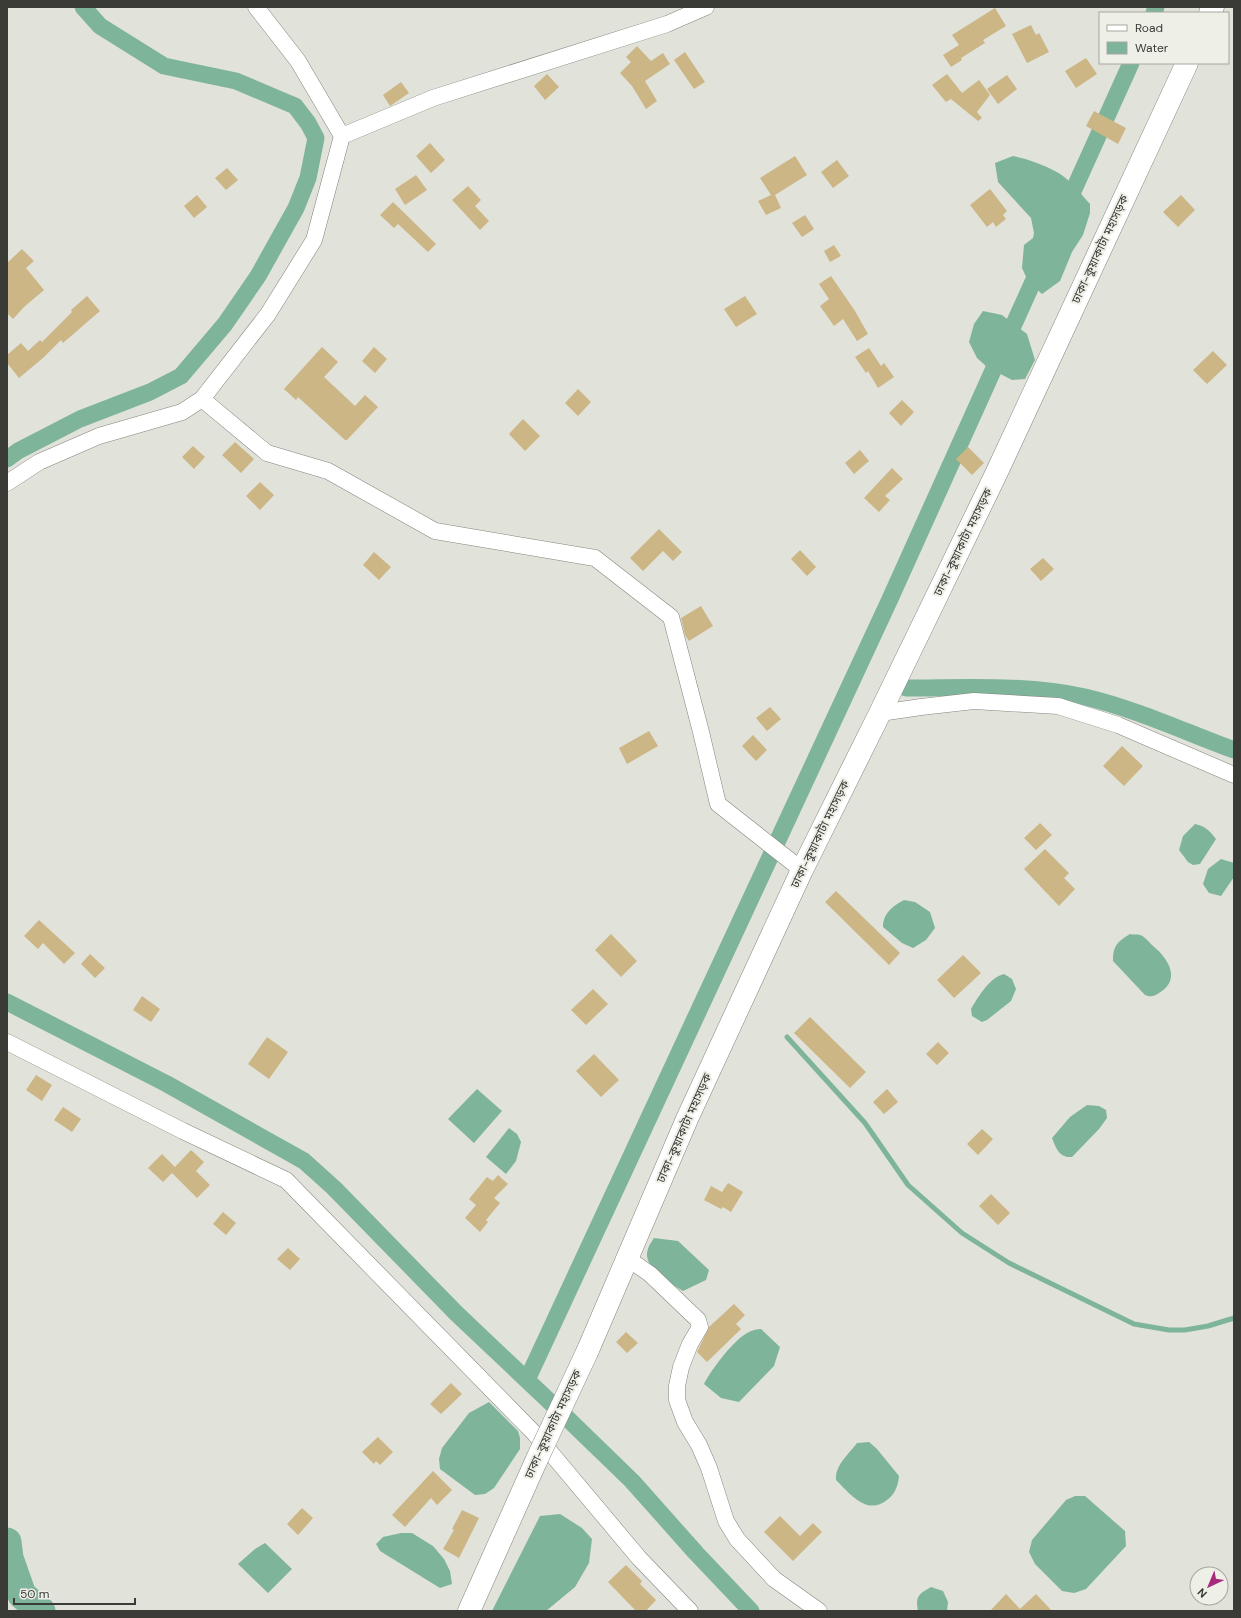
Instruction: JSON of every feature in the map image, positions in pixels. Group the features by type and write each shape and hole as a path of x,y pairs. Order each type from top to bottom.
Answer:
{"main road":[{"name":"ঢাকা-কুয়াকাটা মহাসড়ক","path":"469,1611 588,1350 687,1119 802,870 999,467 1187,64"}],"street":[{"path":"7,483 39,462 99,436 182,412 202,399 268,314 314,240 342,136 298,61 256,7"},
{"path":"342,136 433,98 667,24 706,7"},
{"path":"202,399 266,453 328,471 435,531 595,558 671,617 702,732 718,804 802,870"},
{"path":"880,713 974,701 1058,706 1118,725 1234,775"},
{"path":"7,1042 182,1131 286,1180 535,1434 639,1558 690,1611"},
{"path":"627,1258 650,1274 698,1320 700,1327 690,1344 681,1367 677,1400 685,1422 699,1445 709,1468 726,1521 737,1539 774,1579 819,1611"}],"water":[{"path":"1013,156 1040,164 1060,174 1074,186 1090,204 1090,213 1083,235 1072,252 1060,281 1042,294 1028,281 1022,268 1024,245 1033,238 1034,233 1031,218 998,182 995,163"},
{"path":"983,311 1002,315 1027,334 1035,360 1025,379 1012,380 987,367 977,358 969,342 974,324"},
{"path":"1195,824 1207,829 1216,839 1200,864 1193,865 1188,862 1179,850 1183,836"},
{"path":"1221,859 1234,863 1234,877 1221,896 1209,893 1203,884 1208,869"},
{"path":"904,900 915,902 930,912 935,928 926,940 913,948 902,943 883,927 883,922 889,910"},
{"path":"1130,934 1140,935 1145,938 1163,956 1170,969 1170,981 1166,987 1154,996 1145,995 1113,961 1115,948 1122,939"},
{"path":"1004,974 1012,979 1016,989 1011,1001 987,1020 982,1022 972,1016 971,1009 985,988 994,979"},
{"path":"477,1089 502,1111 474,1143 448,1119"},
{"path":"1087,1105 1099,1106 1106,1110 1107,1118 1099,1129 1072,1157 1064,1156 1059,1152 1052,1138 1070,1117"},
{"path":"509,1128 517,1134 521,1142 516,1161 506,1174 486,1157"},
{"path":"654,1238 678,1241 709,1270 706,1280 683,1291 658,1274 649,1262 647,1256 648,1248"},
{"path":"761,1329 780,1347 774,1366 739,1402 721,1398 704,1384 707,1378 730,1347 743,1335"},
{"path":"489,1402 518,1431 520,1438 520,1449 494,1488 485,1494 475,1495 440,1469 439,1459 442,1448 469,1413"},
{"path":"869,1442 877,1449 899,1476 897,1486 892,1495 887,1500 873,1506 853,1497 836,1480 836,1475 840,1465 857,1443"},
{"path":"1075,1496 1085,1496 1125,1531 1126,1546 1086,1589 1074,1593 1062,1591 1035,1564 1029,1552 1032,1540 1066,1500"},
{"path":"560,1514 582,1528 592,1539 589,1563 575,1587 546,1611 492,1611 540,1516"},
{"path":"401,1533 412,1533 433,1546 444,1559 450,1571 452,1584 440,1588 380,1551 376,1544 383,1537"},
{"path":"265,1543 292,1569 268,1593 238,1564 255,1549"},
{"path":"931,1587 943,1591 948,1602 947,1611 918,1611 917,1602 919,1596"}],"building":[{"path":"995,8 1006,26 983,40 985,43 961,58 962,60 951,67 943,55 959,45 952,35"},
{"path":"1031,25 1036,35 1039,33 1049,52 1027,63 1012,34"},
{"path":"637,46 651,61 663,53 670,64 645,81 657,101 646,109 632,86 620,73 631,62 626,57"},
{"path":"685,52 705,82 694,89 674,60"},
{"path":"1086,58 1097,74 1076,88 1065,71"},
{"path":"547,74 559,87 545,100 534,86"},
{"path":"947,74 962,93 979,80 990,95 977,112 982,118 978,121 951,99 946,102 932,85"},
{"path":"1007,75 1017,89 998,104 987,89"},
{"path":"401,82 409,93 390,106 383,95"},
{"path":"1094,111 1126,128 1118,144 1086,126"},
{"path":"430,143 445,160 431,173 416,156"},
{"path":"795,156 807,175 775,195 781,208 766,215 758,201 771,195 760,178"},
{"path":"837,160 849,176 833,188 821,172"},
{"path":"227,168 238,180 226,190 215,178"},
{"path":"416,175 427,190 405,205 395,189"},
{"path":"468,186 481,200 475,206 489,221 480,230 452,200"},
{"path":"990,189 1007,211 1003,215 1006,219 996,227 993,222 987,227 970,205"},
{"path":"197,195 207,207 194,218 184,206"},
{"path":"1181,195 1195,210 1178,227 1163,212"},
{"path":"393,202 436,244 428,252 398,224 394,228 380,215"},
{"path":"805,215 814,229 802,237 792,223"},
{"path":"834,245 841,256 830,262 824,251"},
{"path":"22,249 34,261 26,268 44,290 24,307 13,319 7,313 7,263"},
{"path":"831,276 855,311 868,334 857,341 843,319 834,326 820,306 829,299 819,284"},
{"path":"87,296 100,311 63,343 61,340 43,358 19,378 7,363 7,355 21,343 28,351 40,340 42,342 72,312 71,310"},
{"path":"745,296 757,314 736,327 724,309"},
{"path":"322,347 338,362 324,377 355,406 365,395 378,407 347,440 345,440 298,397 296,400 284,389"},
{"path":"374,347 387,359 375,373 362,361"},
{"path":"869,348 881,366 884,363 894,377 878,388 868,371 866,373 855,357"},
{"path":"1213,351 1227,365 1207,384 1193,370"},
{"path":"578,389 591,402 578,416 565,403"},
{"path":"902,400 914,412 901,426 889,413"},
{"path":"523,419 540,436 525,451 509,434"},
{"path":"235,442 254,459 241,473 222,455"},
{"path":"193,446 205,457 194,469 182,457"},
{"path":"968,447 984,463 972,475 956,459"},
{"path":"860,450 869,461 854,474 845,463"},
{"path":"892,468 903,479 885,496 890,500 879,512 864,498"},
{"path":"260,482 274,495 260,510 246,496"},
{"path":"659,529 682,552 673,561 663,551 643,571 630,558"},
{"path":"800,550 816,567 807,576 791,559"},
{"path":"374,552 391,567 379,580 363,565"},
{"path":"1043,558 1054,569 1041,581 1030,569"},
{"path":"701,606 713,626 689,641 685,635 681,618"},
{"path":"770,707 781,719 767,731 756,718"},
{"path":"649,731 658,746 627,764 619,748"},
{"path":"753,735 767,750 756,761 742,746"},
{"path":"1122,746 1143,766 1124,786 1103,766"},
{"path":"1040,823 1052,835 1036,850 1024,838"},
{"path":"1045,849 1069,873 1064,878 1075,889 1059,906 1024,869"},
{"path":"836,891 900,953 889,965 825,902"},
{"path":"39,920 75,953 64,964 43,943 38,949 24,936"},
{"path":"611,934 637,961 621,977 595,950"},
{"path":"90,954 105,968 95,978 81,964"},
{"path":"963,955 981,973 954,998 937,980"},
{"path":"593,989 608,1004 586,1025 571,1010"},
{"path":"142,996 160,1009 151,1022 133,1010"},
{"path":"810,1017 866,1072 850,1088 794,1033"},
{"path":"267,1037 288,1052 269,1079 248,1064"},
{"path":"938,1042 949,1053 937,1065 926,1054"},
{"path":"594,1054 619,1080 601,1097 576,1071"},
{"path":"36,1075 52,1085 42,1101 26,1090"},
{"path":"887,1089 898,1102 884,1114 873,1102"},
{"path":"63,1107 81,1119 72,1132 54,1120"},
{"path":"982,1129 993,1139 978,1155 967,1144"},
{"path":"191,1150 204,1162 196,1171 210,1185 197,1198 172,1173 163,1182 148,1168 162,1154 175,1167"},
{"path":"498,1175 508,1184 494,1198 500,1203 486,1220 488,1222 480,1232 465,1218 476,1205 469,1199 487,1177 493,1181"},
{"path":"728,1183 743,1192 731,1212 723,1207 721,1209 704,1200 711,1186 722,1192"},
{"path":"991,1194 1010,1213 998,1225 979,1206"},
{"path":"223,1212 236,1223 226,1235 213,1224"},
{"path":"288,1248 300,1259 290,1270 277,1259"},
{"path":"734,1304 745,1315 736,1324 741,1329 707,1362 697,1352 709,1327"},
{"path":"626,1332 638,1343 627,1353 616,1342"},
{"path":"451,1383 462,1394 441,1414 430,1404"},
{"path":"378,1437 393,1452 380,1465 376,1461 374,1464 362,1452"},
{"path":"433,1471 452,1490 437,1505 431,1498 405,1527 392,1515"},
{"path":"302,1508 313,1518 298,1535 287,1524"},
{"path":"462,1510 479,1518 459,1558 443,1549 454,1530 452,1529"},
{"path":"780,1516 800,1536 813,1523 822,1532 793,1561 764,1532"},
{"path":"626,1565 642,1581 640,1584 656,1600 646,1611 636,1611 608,1582"},
{"path":"1006,1594 1020,1609 1036,1594 1052,1611 990,1611"}],"waterway":[{"path":"7,459 18,451 80,419 150,392 181,376 225,324 258,276 296,208 308,178 316,138 308,123 295,106 236,81 164,66 100,26 83,7"},
{"path":"1154,12 1156,7"},
{"path":"1065,209 1131,64"},
{"path":"527,1380 890,599 1041,264"},
{"path":"906,688 1018,688 1085,697 1142,714 1234,750"},
{"path":"7,1002 167,1084 304,1161 334,1188 456,1313 632,1481 696,1553 751,1611"},
{"path":"787,1037 865,1123 908,1185 962,1233 1009,1263 1134,1324 1169,1330 1185,1330 1208,1326 1234,1318"},
{"path":"7,1542 9,1558 22,1595 41,1611"}]}
